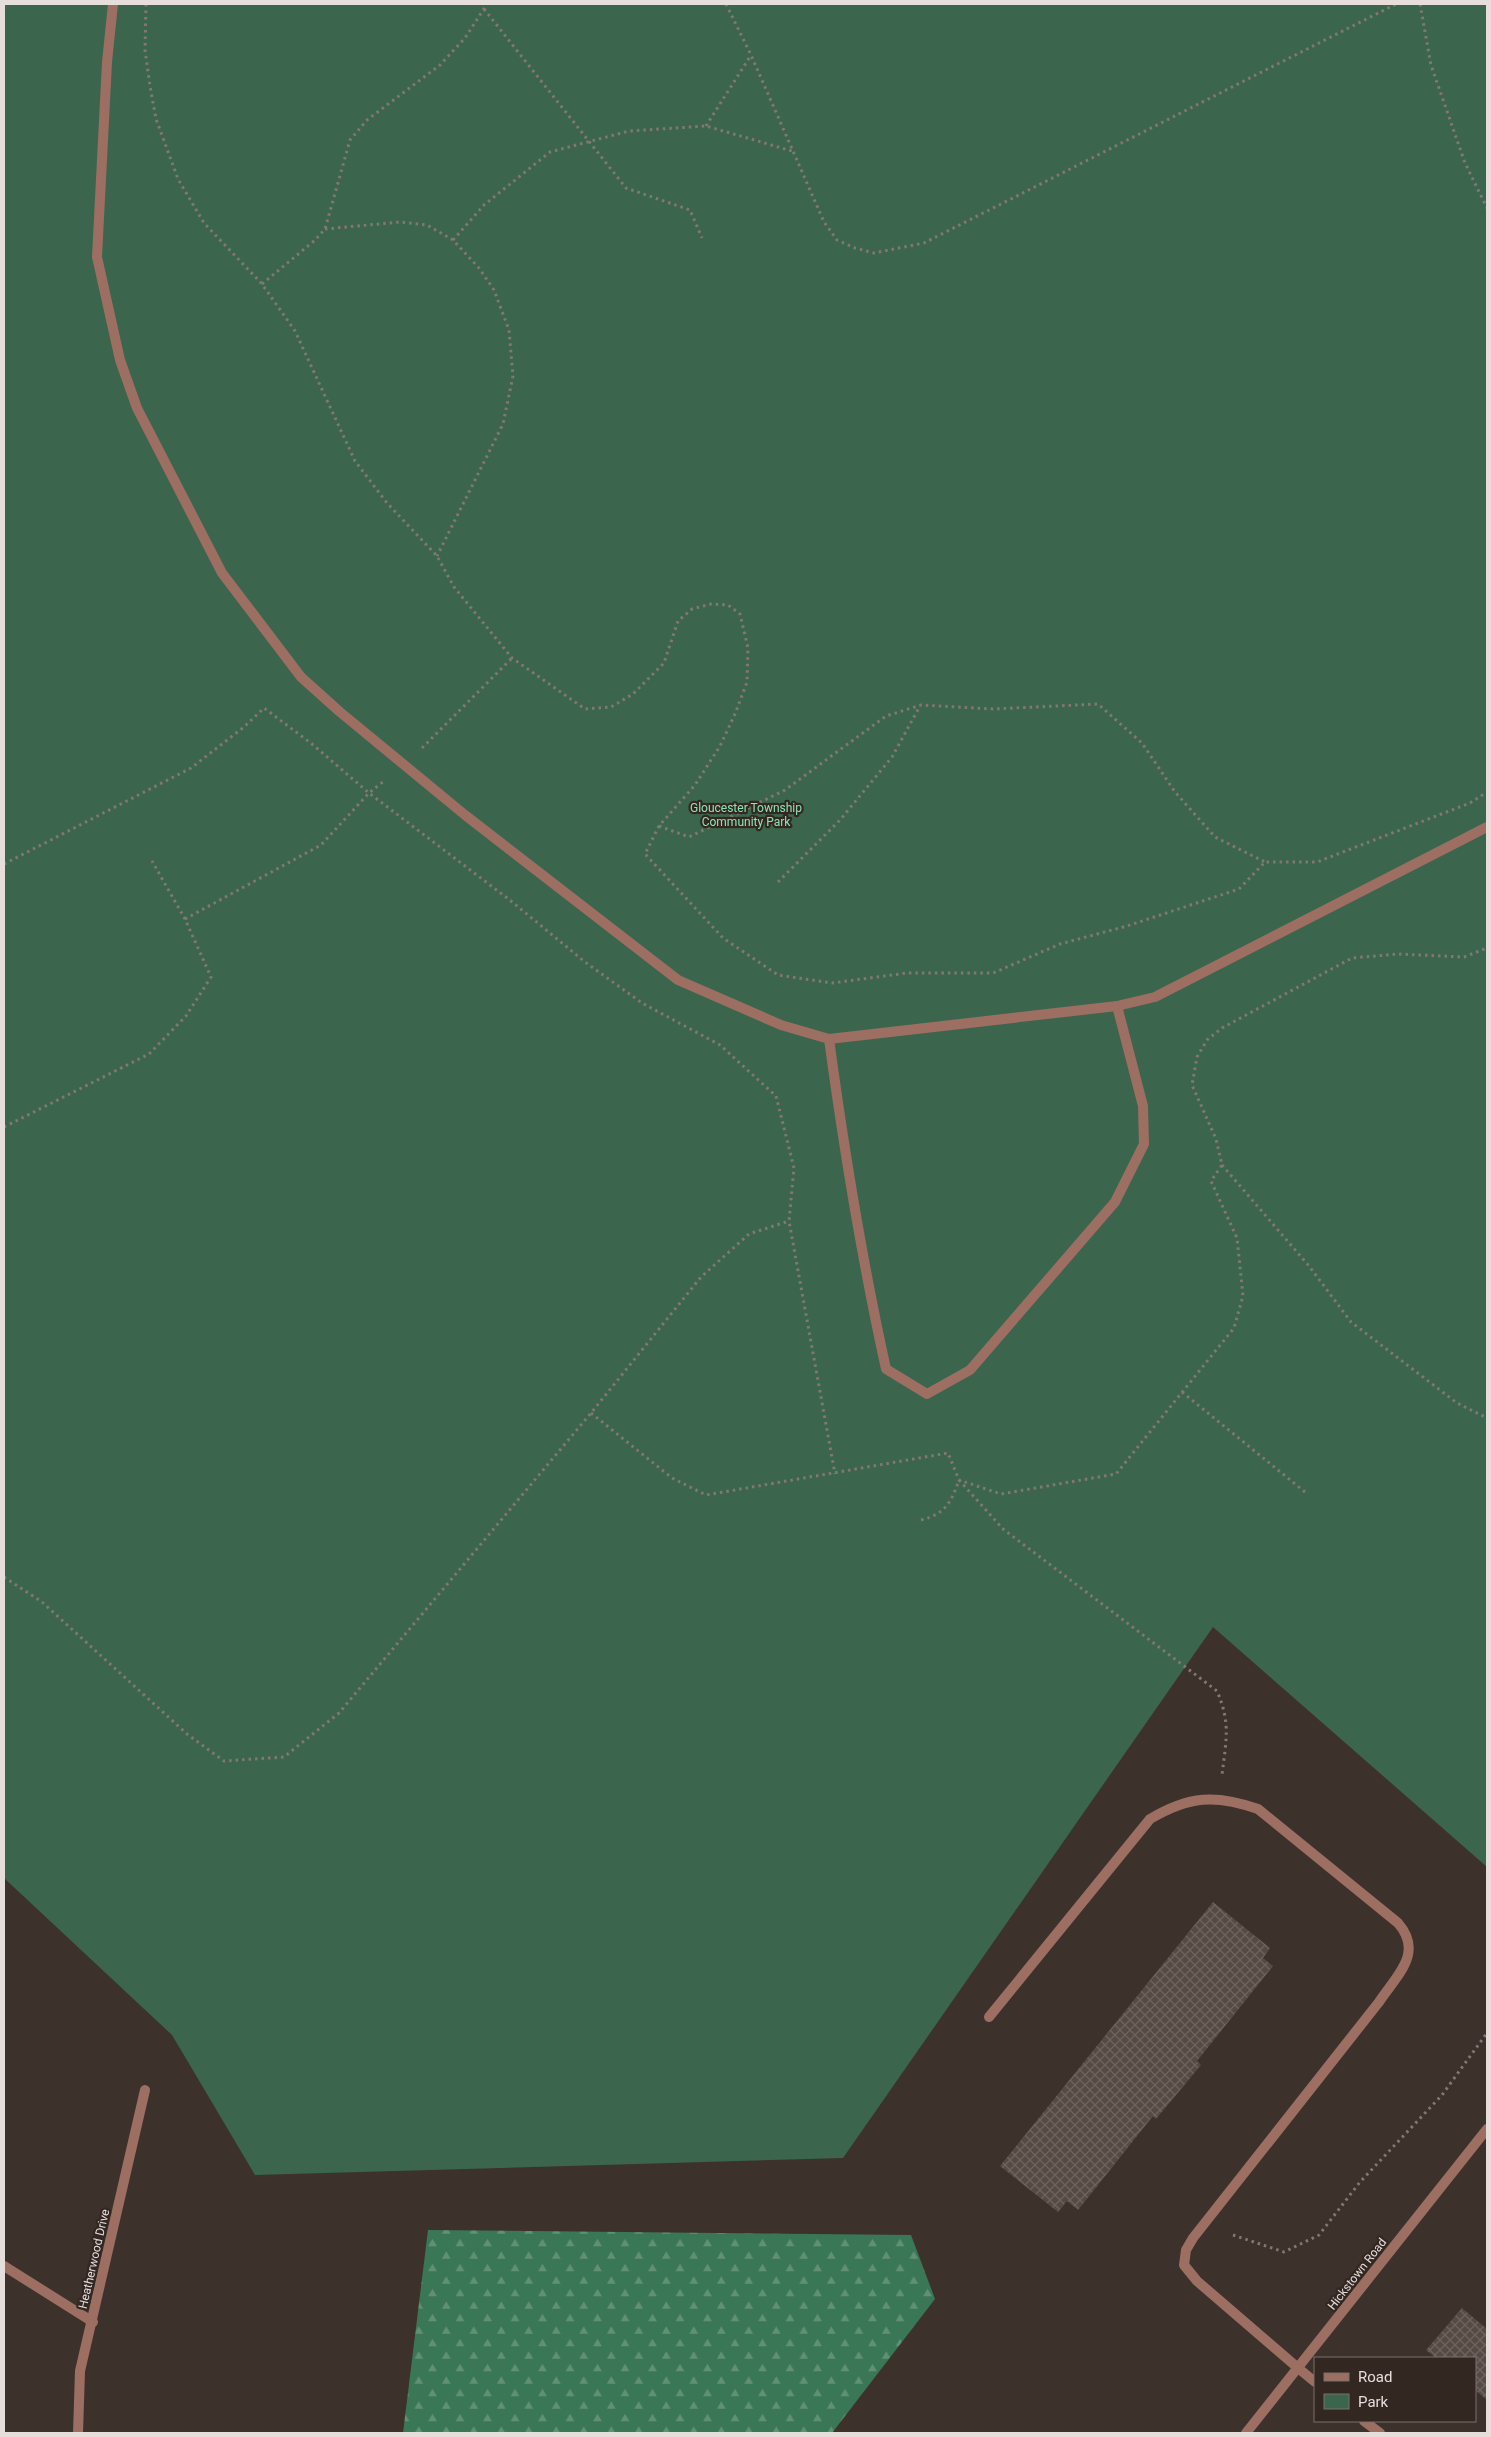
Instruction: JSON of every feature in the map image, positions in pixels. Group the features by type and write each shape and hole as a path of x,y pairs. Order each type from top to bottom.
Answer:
{"street":[{"path":"113,4 106,62 97,257 120,360 137,408 222,573 302,677 404,766 678,980 781,1025 829,1039 1117,1006 1154,997 1487,827"},
{"path":"829,1039 842,1134 868,1290 886,1369 927,1394 970,1370 1115,1202 1144,1144 1143,1106 1117,1006"},
{"path":"989,2017 1150,1819 1173,1806 1196,1800 1235,1802 1258,1809 1398,1923 1410,1942 1410,1952 1403,1967 1379,2002 1193,2238 1186,2250 1184,2264 1197,2281 1314,2381"},
{"name":"Heatherwood Drive","path":"78,2433 80,2371 93,2322 145,2090"},
{"name":"Hickstown Road","path":"1246,2433 1487,2129"},
{"path":"4,2266 93,2322"},
{"path":"1365,2422 1380,2433"}],"path":[{"path":"146,4 145,50 156,119 178,179 204,223 262,284 295,330 355,461 387,503 437,556 454,587 512,658 585,709 611,707 634,694 664,663 678,622 692,608 711,604 728,605 740,614 748,648 748,682 720,746 695,785 659,826 645,854 723,938 778,975 832,983 907,973 994,973 1060,944 1127,926 1239,888 1265,862"},
{"path":"262,284 314,241 325,229 350,140 367,120 440,66 465,38 487,4"},
{"path":"726,4 751,55 824,222 836,240 874,253 924,243 1396,4"},
{"path":"1420,4 1431,65 1465,163 1487,208"},
{"path":"484,9 626,188 690,210 702,238"},
{"path":"706,126 751,55"},
{"path":"453,240 484,205 550,152 629,131 706,126 792,151"},
{"path":"325,229 400,222 427,225 453,240 480,268 494,290 509,330 513,376 502,424 437,556"},
{"path":"185,919 321,845 369,793 404,766 512,658"},
{"path":"659,826 689,837 785,790 886,716 921,705 993,710 1098,704 1142,743 1175,792 1215,837 1265,862 1318,862 1470,803 1487,792"},
{"path":"778,882 840,820 886,764 921,705"},
{"path":"4,864 191,768 244,727 264,708 312,744 369,793 511,901 585,962 642,1003 720,1045 776,1096 794,1168 789,1221 835,1474"},
{"path":"4,1127 149,1054 186,1016 211,977 185,919 152,861"},
{"path":"1487,948 1464,957 1398,954 1352,958 1222,1028 1207,1040 1197,1057 1192,1085 1216,1139 1222,1165 1309,1266 1351,1322 1457,1403 1487,1418"},
{"path":"959,1480 1001,1494 1116,1474 1234,1328 1243,1296 1237,1238 1212,1181 1222,1165"},
{"path":"4,1577 42,1602 187,1734 224,1761 284,1757 339,1714 591,1413 701,1277 748,1234 789,1221"},
{"path":"1182,1392 1305,1492"},
{"path":"591,1413 672,1478 706,1496 948,1453 959,1480 1003,1529 1217,1691 1226,1711 1227,1735 1218,1800"},
{"path":"921,1520 937,1516 942,1511 952,1500 959,1480"},
{"path":"1233,2235 1284,2252 1319,2235 1360,2182 1442,2095 1487,2033"}],"green space":[{"name":"Gloucester Township Community Park","path":"4,4 1487,4 1487,1867 1213,1627 843,2158 255,2175 172,2035 4,1878"},
{"path":"428,2230 911,2235 935,2299 832,2433 403,2433"}],"building":[{"path":"1213,1902 1270,1948 1263,1958 1273,1966 1197,2061 1201,2065 1156,2119 1153,2116 1078,2210 1067,2201 1058,2212 1000,2166"},
{"path":"1462,2308 1487,2329 1487,2400 1476,2391 1476,2357 1435,2357 1426,2350"}]}
